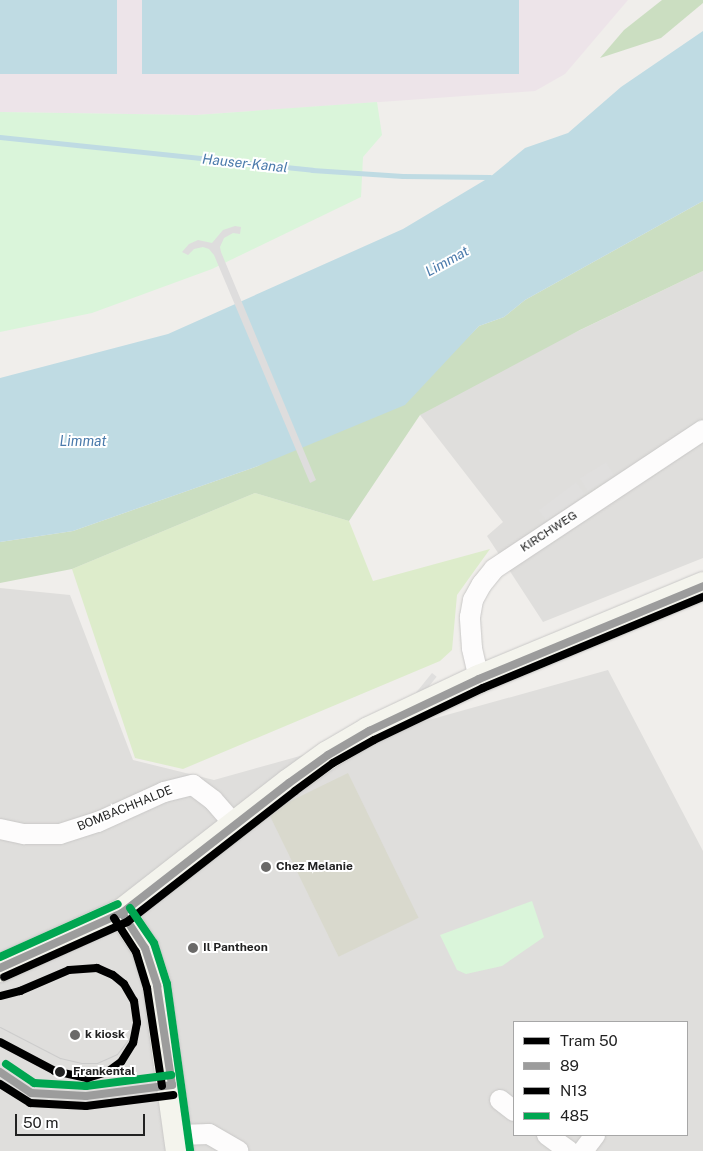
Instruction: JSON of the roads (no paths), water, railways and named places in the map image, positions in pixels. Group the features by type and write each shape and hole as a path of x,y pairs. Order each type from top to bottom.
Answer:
{"main road":[{"path":"0,968 122,913 234,824 328,755 370,731 479,679 702,586"},
{"path":"122,913 145,948 157,986 180,1143"}],"street":[{"name":"KIRCHWEG","path":"479,679 472,648 470,617 472,600 494,569 703,430"},
{"name":"BOMBACHHALDE","path":"0,828 24,834 60,834 98,822 164,792 193,785 213,800 234,824"},
{"path":"180,1143 209,1134 239,1151"},
{"path":"583,1151 594,1136"}],"water":[{"path":"0,0 117,0 117,74 0,74"},
{"path":"142,0 519,0 519,74 142,74"},
{"name":"Limmat","path":"703,31 703,201 525,300 504,317 479,326 405,405 258,466 73,531 0,542 0,378 168,334 403,229 490,177 525,148 568,133 621,87"}],"waterway":[{"name":"Hauser-Kanal","path":"0,137 312,170 403,176 490,177"}],"tram line":[{"name":"50","path":"0,996 20,991 69,970 97,968 113,975 124,984 134,1001 137,1023 133,1043 121,1062 107,1072 87,1078 55,1071 0,1042"},
{"path":"0,1027 60,1058 81,1063 97,1063 117,1054 131,1036 135,1016 131,995"}],"place":[{"name":"Chez Melanie","path":"266,867"},
{"name":"Il Pantheon","path":"193,948"},
{"name":"k kiosk","path":"75,1035"},
{"name":"Frankental","path":"60,1072"}]}
